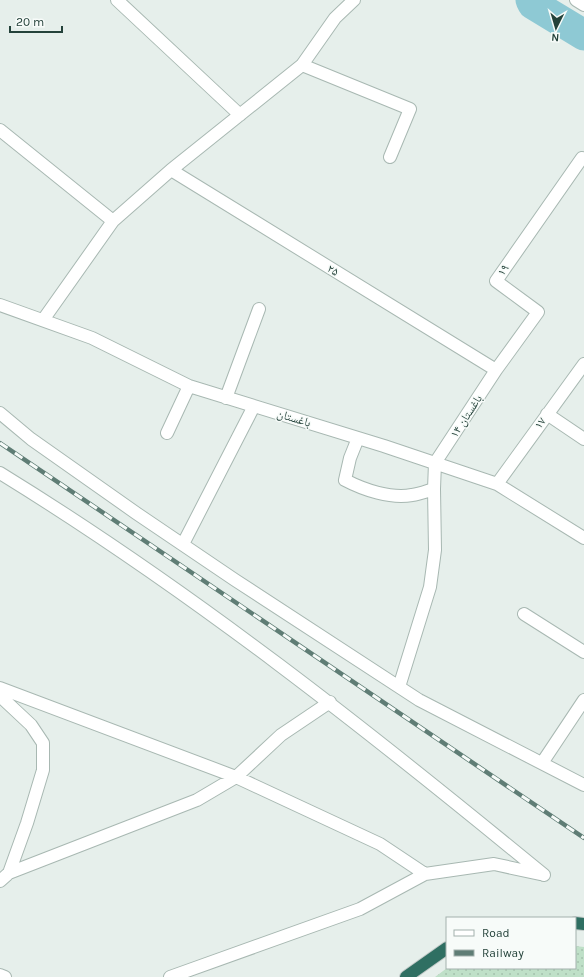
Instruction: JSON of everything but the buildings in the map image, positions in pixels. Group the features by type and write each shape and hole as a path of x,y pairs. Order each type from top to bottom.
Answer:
{"highway":[{"path":"406,977 446,949"}],"street":[{"path":"117,0 240,115"},
{"path":"43,320 113,221 171,170 302,65 335,18 354,0"},
{"path":"576,0 584,5"},
{"path":"302,65 410,109 390,157"},
{"path":"0,130 113,221"},
{"name":"۱۹","path":"496,370 538,312 496,281 582,158"},
{"name":"۲۵","path":"171,170 496,370"},
{"name":"باغستان","path":"0,305 92,338 189,386 358,438 497,484 584,538"},
{"path":"226,398 259,309"},
{"name":"۱۷","path":"497,484 584,364"},
{"name":"باغستان ۱۴","path":"435,463 496,370"},
{"path":"167,433 189,386"},
{"path":"183,544 254,406"},
{"path":"0,413 31,439 234,580 419,700 584,785"},
{"path":"547,414 584,439"},
{"path":"358,438 350,458 346,480 362,489 396,496 412,495 434,489"},
{"path":"399,687 430,587 435,550 435,463"},
{"path":"0,473 51,504 181,592 330,702 544,874 494,864 425,874 360,909 170,977"},
{"path":"524,614 584,652"},
{"path":"0,688 236,777 380,844 425,874"},
{"path":"0,696 31,725 43,743 42,770 27,823 4,877"},
{"path":"542,763 584,700"},
{"path":"4,877 197,800 236,777 280,735 330,702"},
{"path":"0,975 5,977"}],"green space":[{"path":"576,946 584,947 584,977 435,977 446,969 576,969"}],"waterway":[{"path":"531,0 533,4 584,35"}],"railway":[{"path":"0,443 584,838"}]}
